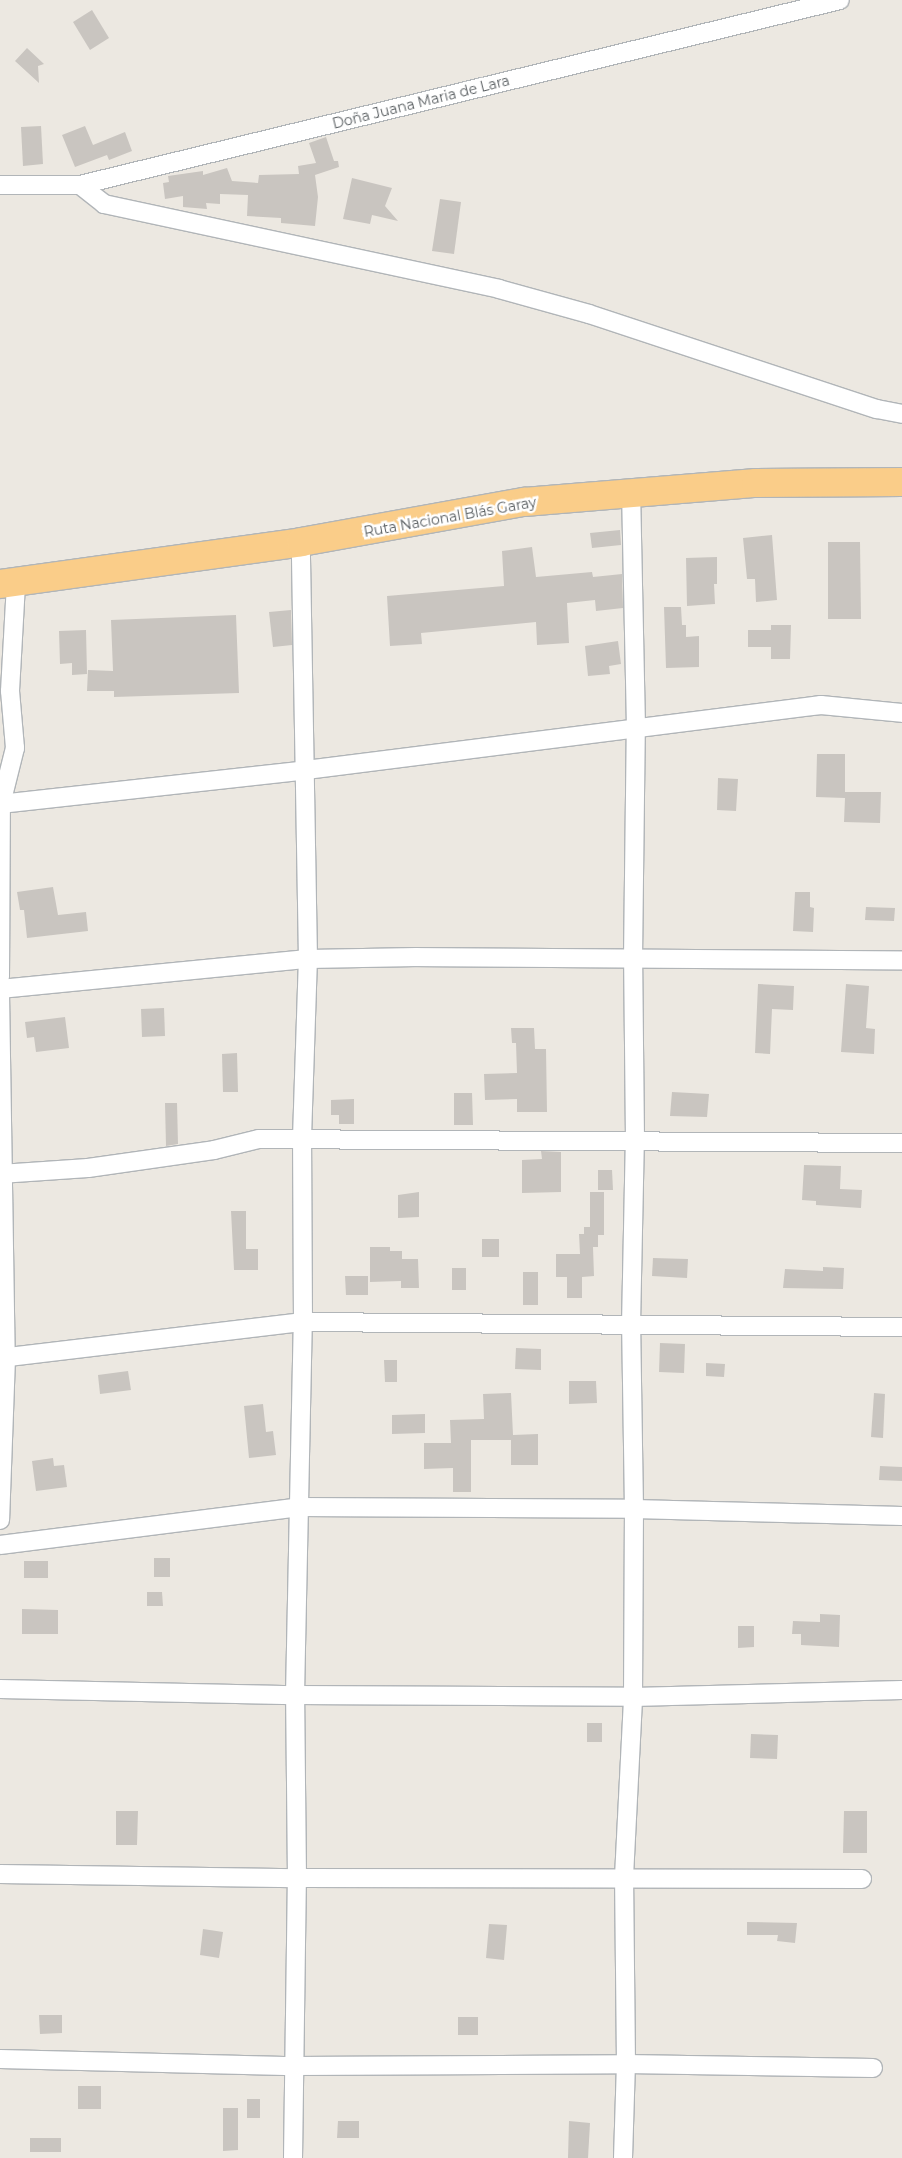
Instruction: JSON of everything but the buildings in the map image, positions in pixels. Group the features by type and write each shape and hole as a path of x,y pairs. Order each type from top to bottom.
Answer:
{"highway":[{"name":"Ruta Nacional Blás Garay","path":"8,583 301,542 524,502 631,495 756,483 902,482"}],"street":[{"name":"Doña Juana Maria de Lara","path":"0,185 80,185 840,0"},
{"path":"80,185 104,204 499,289 580,311 877,409 902,414"},
{"path":"623,2158 626,2064 624,1877 633,1697 634,1510 631,1325 635,1140 633,959 636,728 631,495"},
{"path":"293,2158 297,1878 295,1695 303,1322 302,1138 308,959 301,542"},
{"path":"0,977 1,804 15,748 10,691 8,583"},
{"path":"1,804 306,770 821,705 902,713"},
{"path":"0,989 308,959 417,957 902,960"},
{"path":"0,993 3,1358 0,1520"},
{"path":"2,1173 88,1168 214,1150 259,1139 902,1143"},
{"path":"3,1358 303,1322 902,1327"},
{"path":"0,1545 299,1507 634,1510 902,1516"},
{"path":"0,1689 295,1695 633,1697 902,1690"},
{"path":"0,1874 297,1878 624,1877 862,1879"},
{"path":"0,2059 295,2066 626,2064 873,2068"}]}
